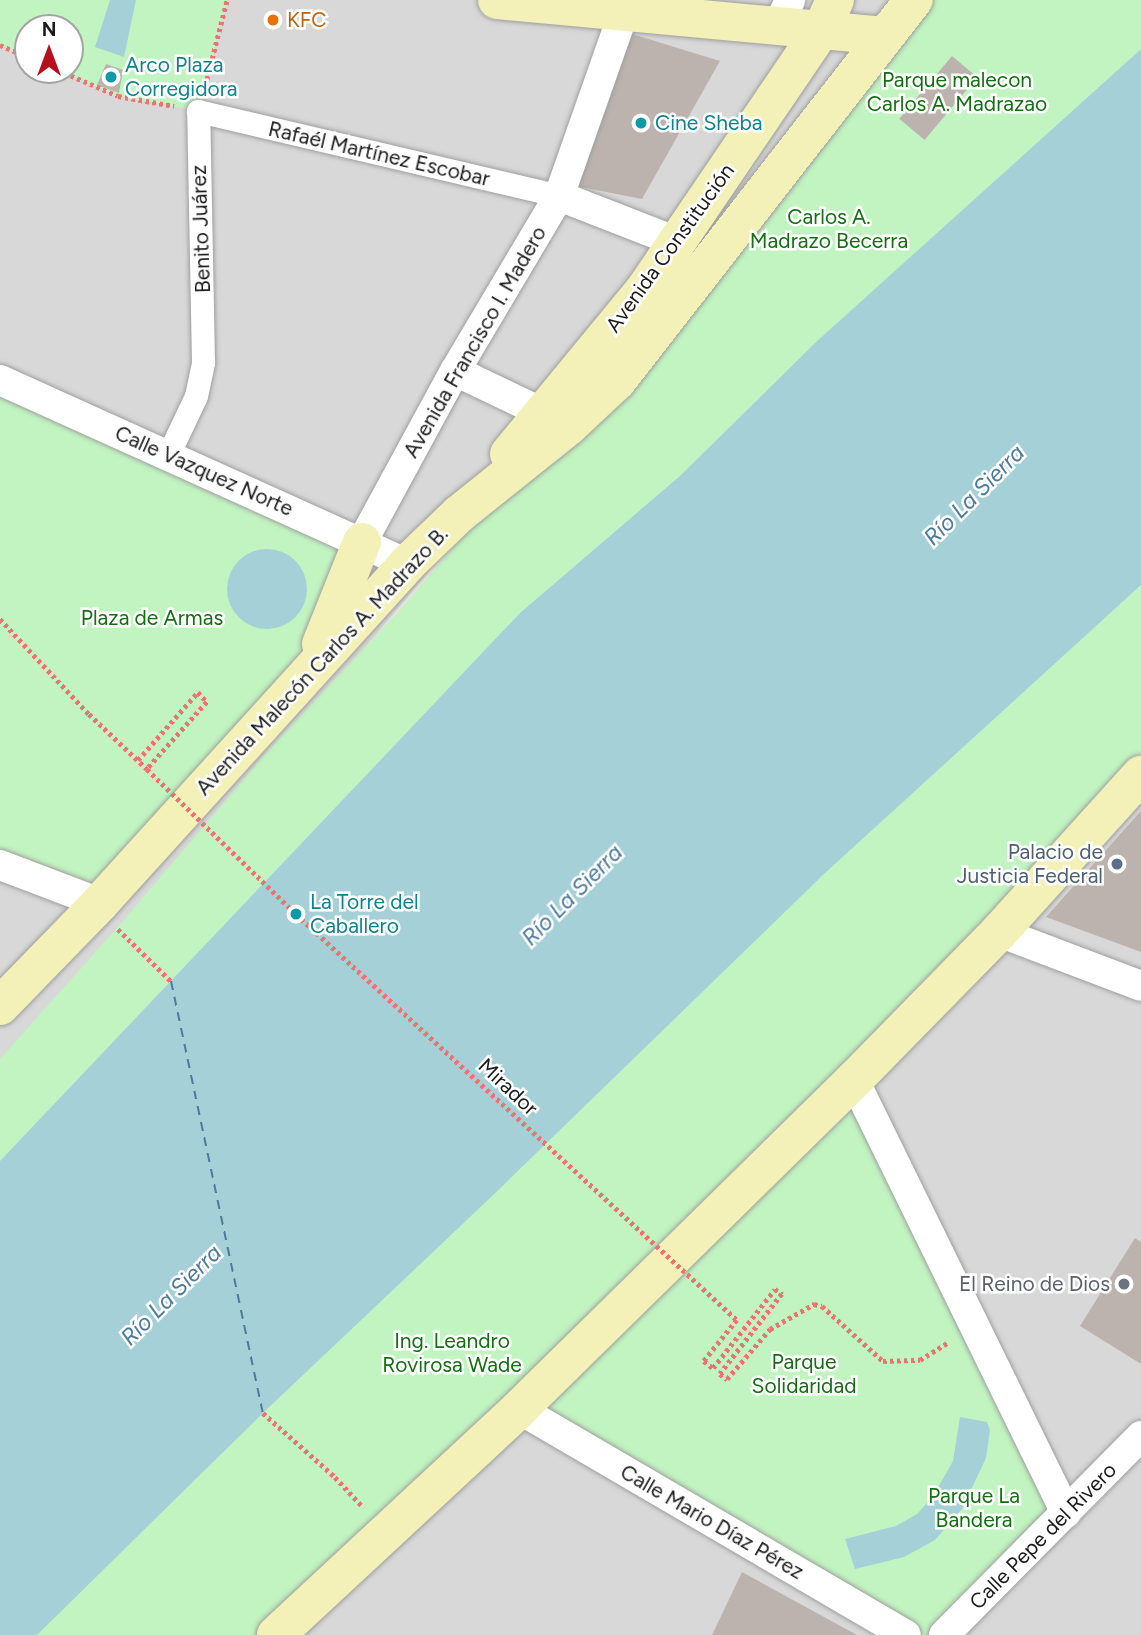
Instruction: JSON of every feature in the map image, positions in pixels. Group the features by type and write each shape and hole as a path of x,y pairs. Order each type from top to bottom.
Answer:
{"main road":[{"path":"497,0 624,11 828,14 884,36"},
{"name":"Avenida Malecón Carlos A. Madrazo B.","path":"0,1006 109,916 311,667 407,564 556,419 617,381 645,349 914,0"},
{"name":"Avenida Constitución","path":"556,419 828,14"},
{"name":"Avenida Francisco I. Madero","path":"311,667 362,542"},
{"path":"276,1635 519,1409 854,1080 999,932 1141,775"}],"street":[{"name":"Avenida Francisco I. Madero","path":"362,542 455,371 559,197 624,11"},
{"name":"Rafaél Martínez Escobar","path":"198,111 559,197"},
{"name":"Benito Juárez","path":"168,455 196,396 203,362 198,111"},
{"path":"559,197 677,242"},
{"path":"455,371 556,419"},
{"name":"Calle Vazquez Norte","path":"0,380 407,564"},
{"path":"0,865 109,916"},
{"path":"999,932 1141,986"},
{"path":"854,1080 1066,1513"},
{"name":"Calle Mario Díaz Pérez","path":"519,1409 906,1635"},
{"name":"Calle Pepe del Rivero","path":"944,1635 1141,1436"}],"path":[{"path":"84,81 118,96 198,111 228,0"},
{"path":"0,618 89,714 147,769 207,702 198,692 138,760"},
{"name":"Mirador","path":"147,769 296,914 737,1320 704,1362 713,1368 775,1289 782,1294 720,1374 727,1379 771,1329 814,1304 822,1306 883,1362 920,1360 974,1327"},
{"path":"109,916 171,981"},
{"path":"263,1413 335,1477 386,1530"}],"shaded area":[{"path":"0,0 907,0 0,1084"},
{"path":"1141,727 1141,1635 263,1635"}],"green space":[{"path":"0,0 227,0 198,111 118,96 84,81 84,14 14,14 14,51 0,45"},
{"name":"Carlos A. Madrazo Becerra","path":"914,0 1141,0 1141,49 816,342 681,475 520,613 0,1161 0,1059 117,928 267,752 399,611 814,130"},
{"name":"Plaza de Armas","path":"0,380 362,542 311,667 100,903 0,865"},
{"path":"1141,585 1141,775 854,1080 1066,1513 944,1635 906,1635 519,1409 283,1635 37,1635 263,1413 488,1200 824,874"}],"water":[{"path":"110,0 136,0 124,57 95,47"},
{"name":"Río La Sierra","path":"1141,49 1141,585 824,874 488,1200 263,1413 37,1635 0,1635 0,1161 520,613 681,475 816,342"},
{"path":"267,549 282,552 295,561 304,574 307,589 304,604 295,617 282,626 267,629 252,626 239,617 230,604 227,589 230,574 239,561 252,552"},
{"path":"960,1417 987,1422 990,1430 986,1458 962,1509 935,1540 904,1557 855,1569 845,1539 896,1526 917,1514 932,1498 953,1461"}],"building":[{"name":"Cine Sheba","path":"629,33 720,61 642,199 576,186"},
{"path":"952,56 977,77 925,140 899,119"},
{"name":"Arco Plaza Corregidora","path":"106,64 123,70 119,93 97,85"},
{"name":"Palacio de Justicia Federal","path":"1141,811 1141,952 1046,917"},
{"name":"El Reino de Dios","path":"1135,1238 1141,1242 1141,1364 1080,1326"},
{"path":"742,1572 857,1635 712,1635"}],"ferry route":[{"path":"171,981 263,1413"}],"place":[{"name":"KFC","path":"273,20"},
{"name":"Arco Plaza Corregidora","path":"111,77"},
{"name":"Cine Sheba","path":"641,123"},
{"name":"Palacio de Justicia Federal","path":"1117,864"},
{"name":"La Torre del Caballero","path":"296,914"},
{"name":"El Reino de Dios","path":"1124,1284"}],"park label":[{"name":"Parque malecon Carlos A. Madrazao","path":"957,92"},
{"name":"Ing. Leandro Rovirosa Wade","path":"452,1353"},
{"name":"Parque Solidaridad","path":"804,1374"},
{"name":"Parque La Bandera","path":"974,1508"}]}
